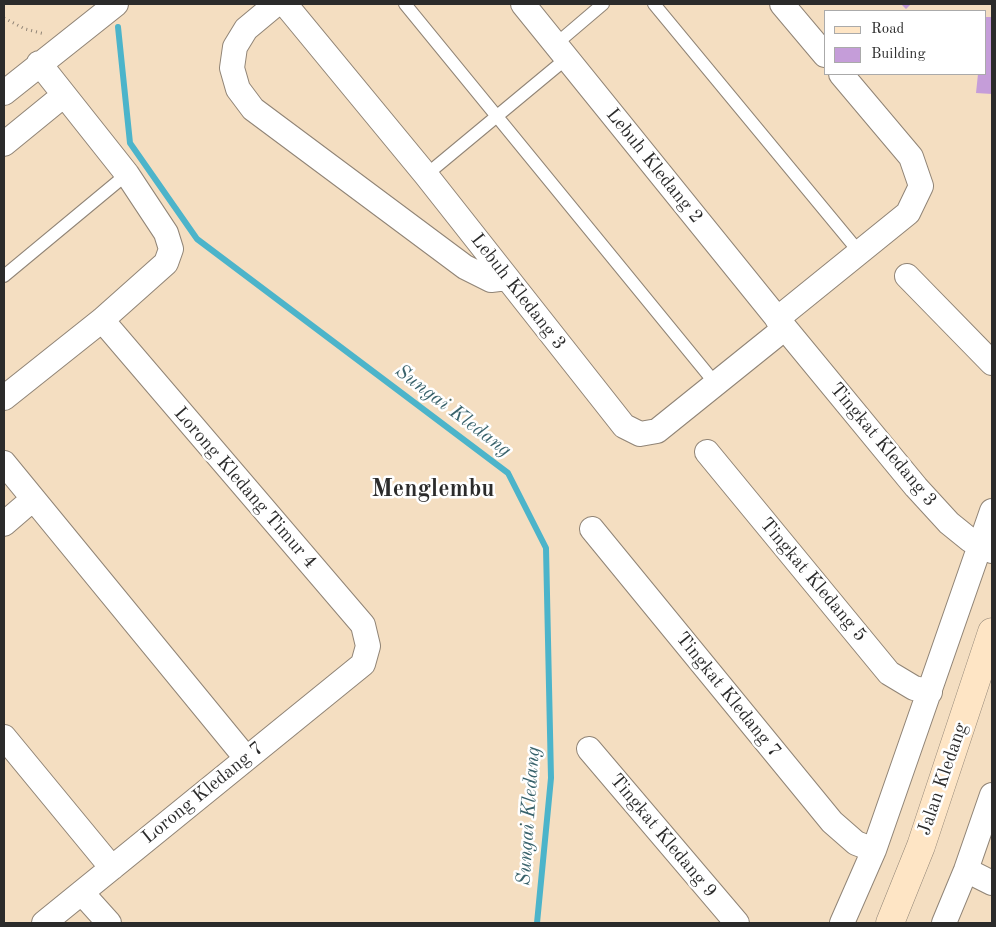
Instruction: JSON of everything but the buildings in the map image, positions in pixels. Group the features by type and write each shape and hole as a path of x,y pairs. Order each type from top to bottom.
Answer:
{"main road":[{"name":"Jalan Kledang","path":"890,923 921,846 992,632"}],"street":[{"path":"4,93 116,4"},
{"path":"276,4 246,29 235,47 232,68 238,89 253,109 465,267 491,280 507,278"},
{"name":"Lebuh Kledang 3","path":"285,4 426,175 624,426 640,434 657,431 715,383 860,253 908,213 922,186 911,157 842,75"},
{"name":"Lebuh Kledang 2","path":"524,4 781,323"},
{"path":"782,4 824,54"},
{"path":"4,398 102,320 166,263 171,249 166,233 127,174 39,64"},
{"path":"4,144 64,95"},
{"path":"907,276 992,363"},
{"name":"Lorong Kledang Timur 4","path":"102,320 363,625 368,646 362,664"},
{"name":"Tingkat Kledang 3","path":"781,323 949,523 970,540 987,548"},
{"name":"Tingkat Kledang 5","path":"707,452 889,673 914,688 930,692"},
{"path":"4,463 246,758"},
{"path":"4,524 33,498"},
{"path":"842,923 874,850 930,692 987,548 992,511"},
{"name":"Tingkat Kledang 7","path":"592,530 832,822 856,843 874,850"},
{"name":"Lorong Kledang 7","path":"44,923 362,664"},
{"path":"4,737 112,868"},
{"name":"Tingkat Kledang 9","path":"589,749 737,923"},
{"path":"944,923 966,870 992,795"},
{"path":"966,870 992,883"},
{"path":"82,893 109,923"}],"lane":[{"path":"405,4 715,383"},
{"path":"426,175 497,116 562,51 603,4"},
{"path":"654,4 860,253"},
{"path":"4,276 127,174"}],"path":[{"path":"4,18 25,29 70,40"}],"waterway":[{"name":"Sungai Kledang","path":"118,27 130,143 197,239 508,473 546,548 551,778 537,923"}],"district":[{"name":"Menglembu","path":"433,490"}]}
